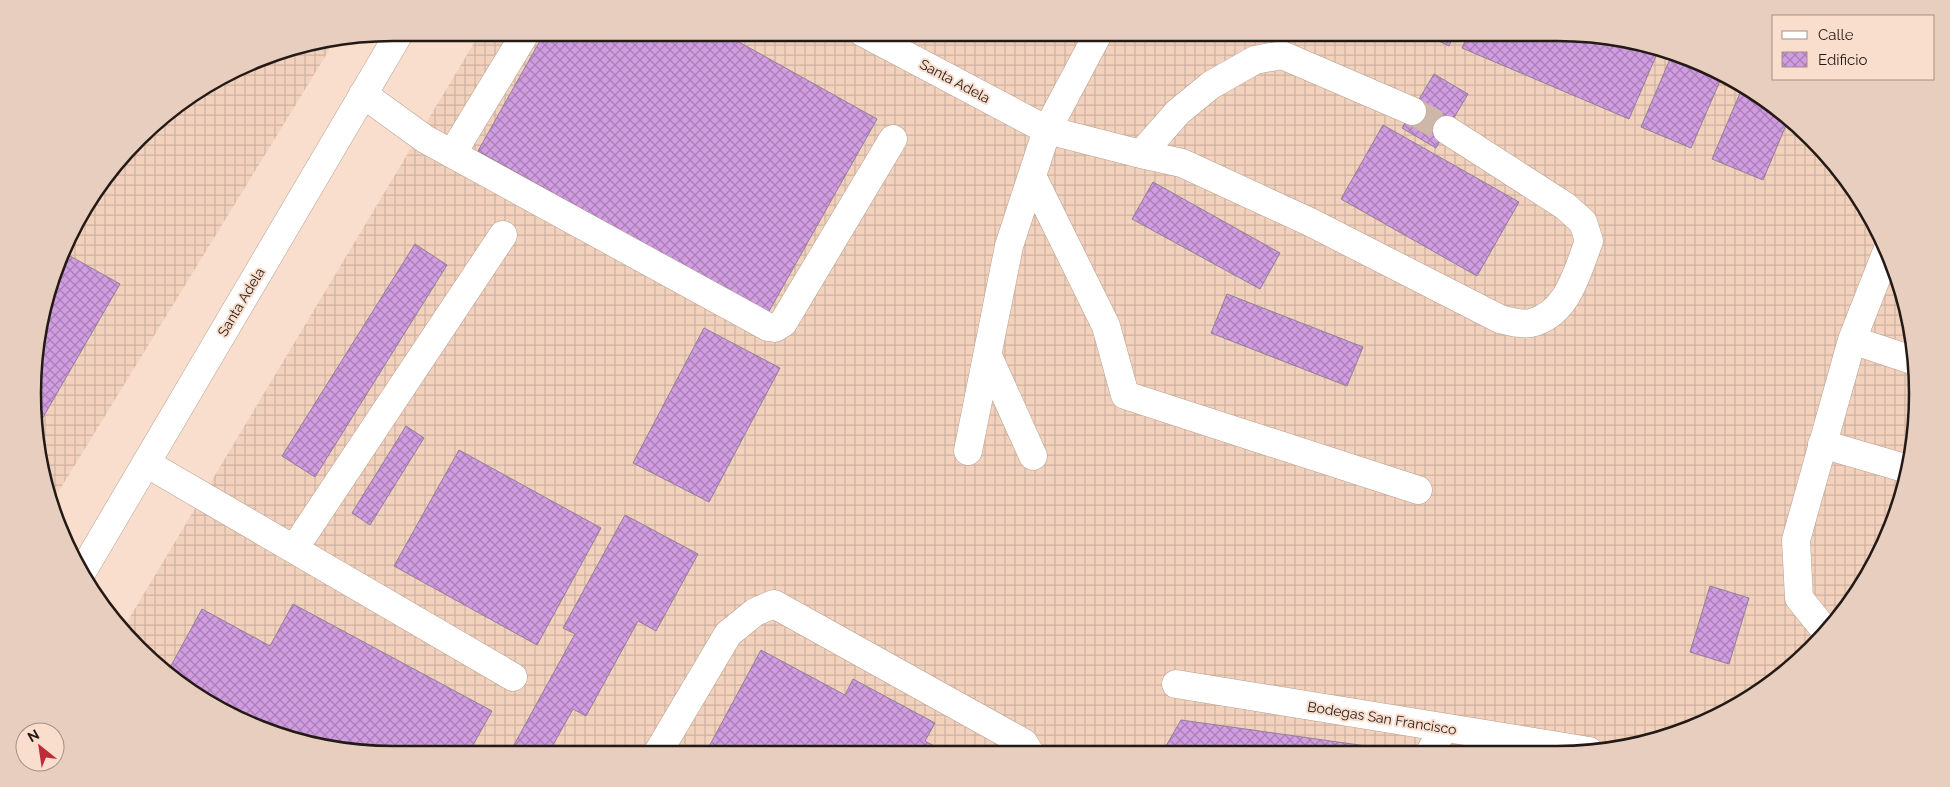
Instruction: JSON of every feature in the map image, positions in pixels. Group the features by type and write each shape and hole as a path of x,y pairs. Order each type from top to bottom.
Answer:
{"street":[{"name":"Santa Adela","path":"86,565 395,41"},
{"path":"452,154 521,41"},
{"name":"Santa Adela","path":"879,41 1047,130 1182,163 1302,218 1500,319 1529,324 1547,317 1565,300 1590,241 1583,222 1565,206 1446,130"},
{"path":"968,450 1009,246 1047,130 1094,41"},
{"path":"1141,154 1178,112 1211,85 1255,60 1282,55 1412,111"},
{"path":"363,94 425,139 768,327 775,328 783,323 893,139"},
{"path":"1032,176 1106,326 1125,395 1418,490"},
{"path":"294,549 503,235"},
{"path":"1821,626 1799,598 1796,540 1852,340 1883,261"},
{"path":"1852,340 1907,358"},
{"path":"988,356 1033,456"},
{"path":"1822,444 1901,467"},
{"path":"146,463 513,677"},
{"path":"662,746 728,634 755,612 774,604 1024,743 1026,746"},
{"name":"Bodegas San Francisco","path":"1176,684 1557,746"},
{"path":"1434,746 1444,728"}],"shaded area":[{"path":"475,41 1556,41 1602,44 1625,48 1670,60 1733,88 1771,114 1806,144 1836,179 1862,217 1890,280 1897,302 1906,348 1909,394 1908,417 1906,439 1897,485 1882,528 1862,570 1836,608 1806,643 1771,673 1733,699 1670,727 1648,734 1602,743 1556,746 370,745 348,743 302,734 259,719 217,699 161,658 144,643 126,623"},
{"path":"331,47 56,495 48,462 42,417 41,394 44,348 53,302 60,280 88,217 114,179 144,144 179,114 217,88 259,68 302,53"}],"building":[{"path":"540,41 737,41 877,119 768,313 478,151"},
{"path":"1439,41 1451,41 1449,46"},
{"path":"1465,41 1556,41 1602,44 1656,56 1629,119 1462,48"},
{"path":"1670,60 1720,82 1691,148 1641,127"},
{"path":"1434,74 1468,94 1436,148 1402,128"},
{"path":"1740,93 1786,126 1763,180 1712,159"},
{"path":"1383,125 1519,202 1477,276 1341,199"},
{"path":"1153,182 1280,253 1260,289 1132,219"},
{"path":"415,244 447,265 315,477 282,456"},
{"path":"70,256 120,284 42,419 41,394 44,348 53,302"},
{"path":"1227,294 1363,347 1347,386 1211,333"},
{"path":"704,328 780,368 709,502 633,463"},
{"path":"406,426 424,438 370,525 352,513"},
{"path":"459,450 601,528 537,645 394,566"},
{"path":"625,515 698,554 656,631 638,621 586,716 573,709 552,746 513,746 575,634 563,628"},
{"path":"1710,586 1749,598 1729,664 1690,652"},
{"path":"293,604 492,711 472,746 394,746 348,743 302,734 259,719 217,699 171,666 202,609 270,646"},
{"path":"761,650 845,695 853,679 935,723 925,741 934,746 709,746"},
{"path":"1181,720 1366,746 1166,746"}],"tunnel":[{"path":"1412,111 1447,130"}]}
